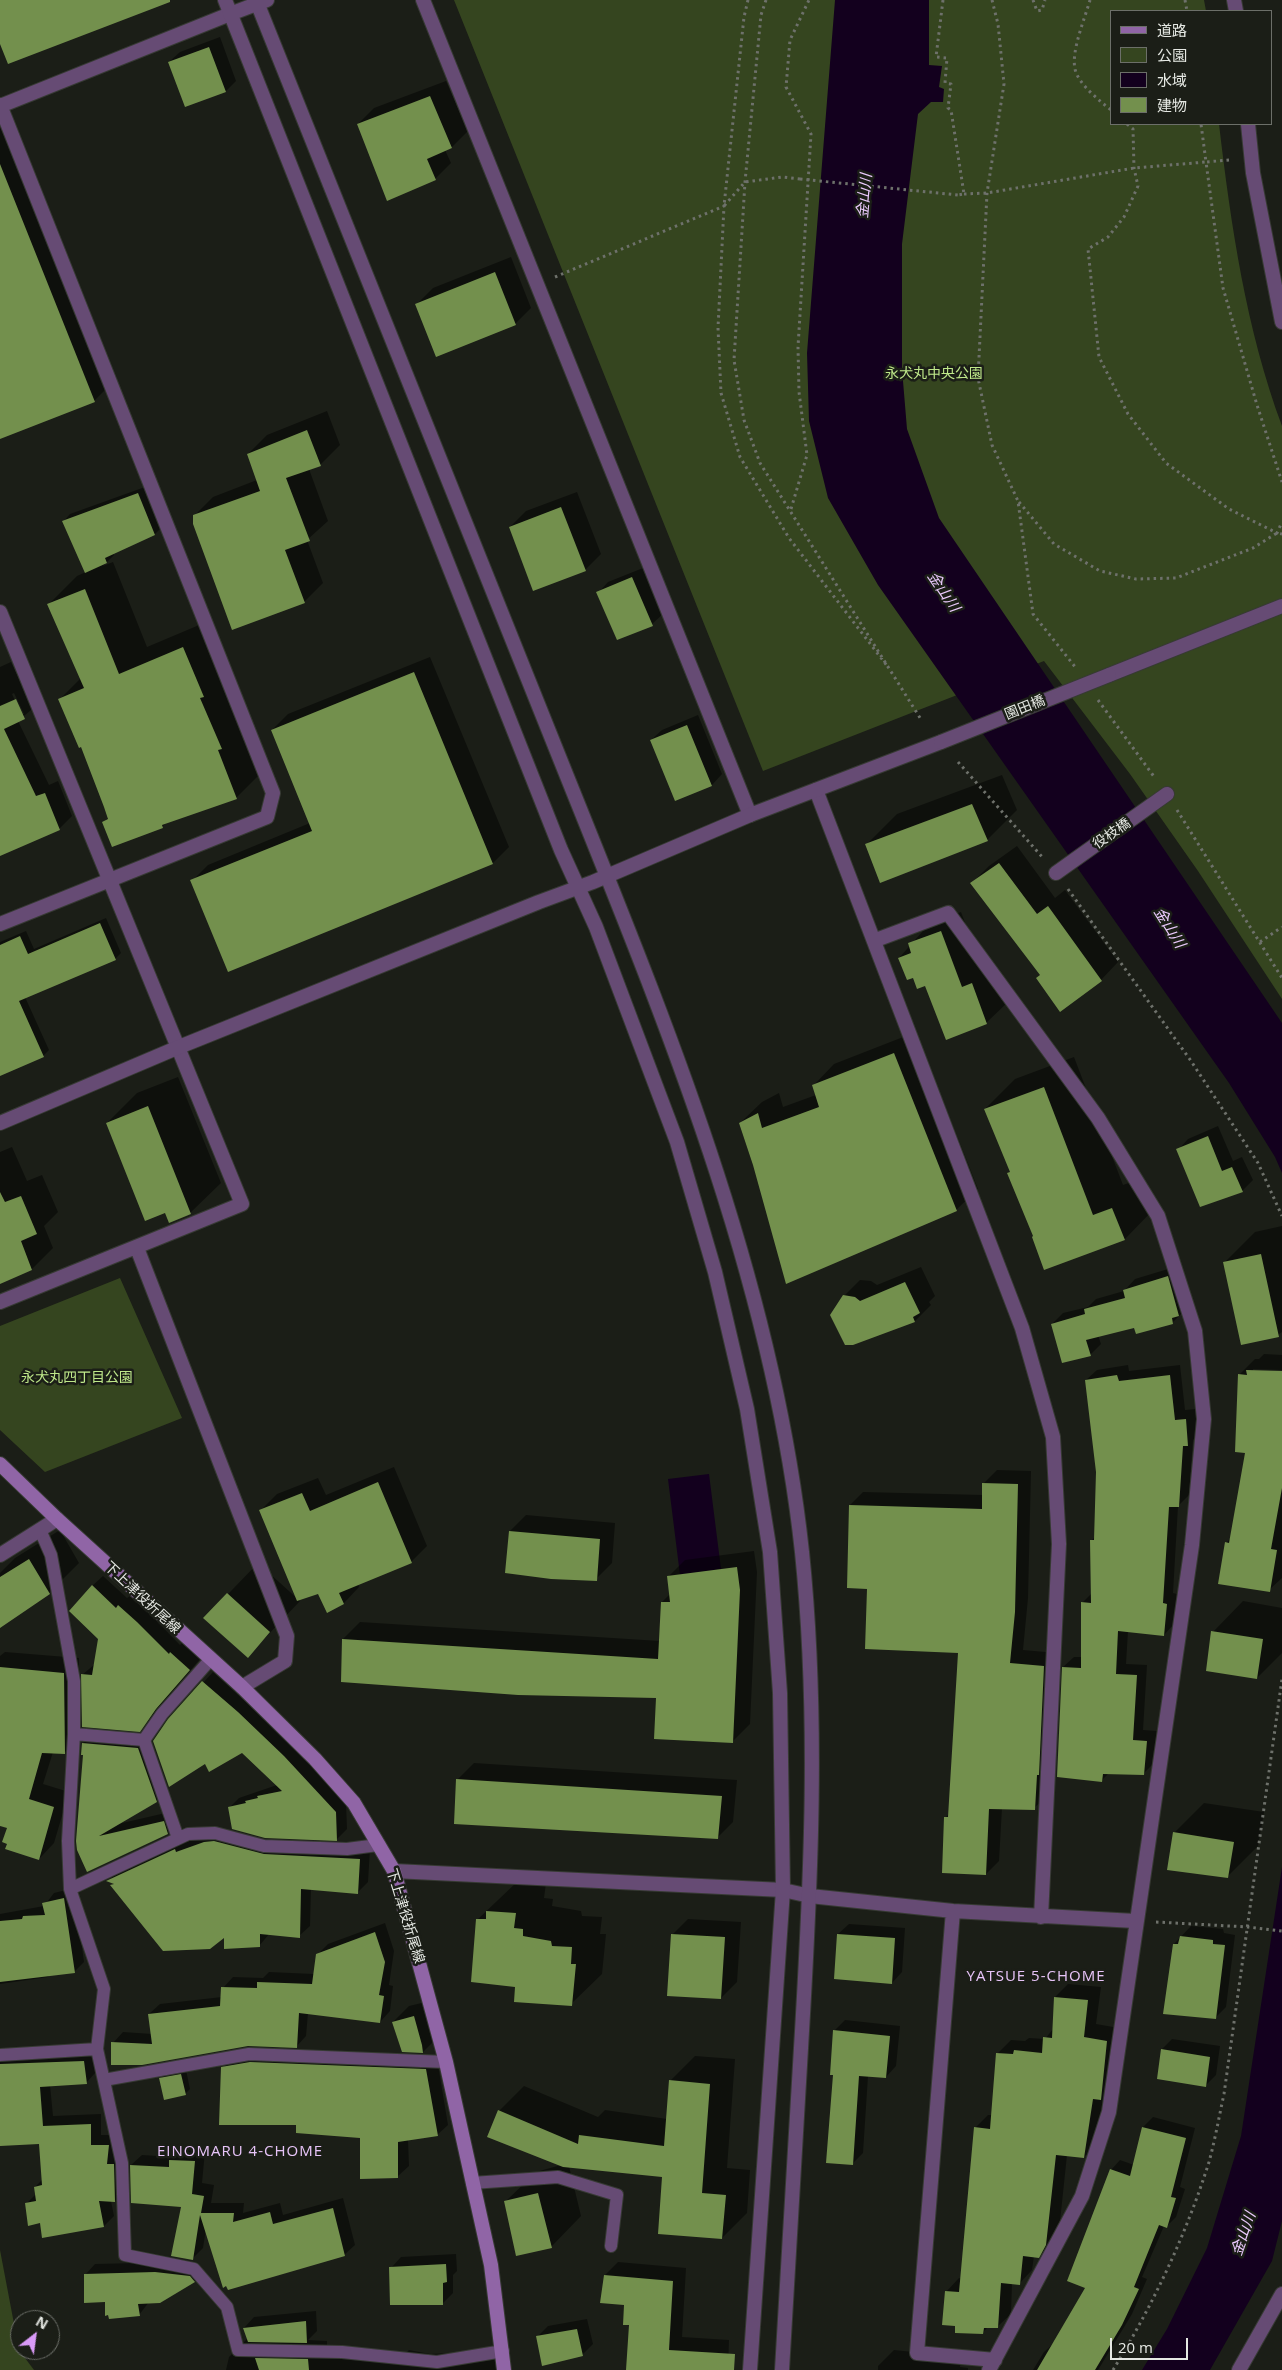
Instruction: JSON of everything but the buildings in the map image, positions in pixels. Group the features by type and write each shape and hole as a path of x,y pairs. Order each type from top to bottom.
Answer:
{"main road":[{"name":"下上津役折尾線","path":"0,1464 210,1660 242,1687 315,1759 354,1803 394,1871 446,2062 492,2264 504,2370"}],"street":[{"path":"225,0 576,888 596,928 677,1142 715,1272 747,1409 770,1552 780,1693 783,1890 750,2370"},
{"path":"424,0 750,815"},
{"path":"0,924 267,817 273,793 0,106 260,1 607,876 700,1116 746,1262 779,1404 801,1549 812,1692 814,1790 810,1896 782,2370"},
{"path":"1248,125 1253,173 1282,322"},
{"name":"園田橋","path":"0,1122 179,1047 607,876 750,815 941,742 1282,606"},
{"path":"0,612 242,1204 0,1302"},
{"path":"816,790 876,940 1022,1328 1053,1437 1059,1544 1041,1917"},
{"name":"役枝橋","path":"1056,873 1167,794"},
{"path":"876,940 948,912 1098,1118 1158,1216 1195,1331 1204,1419 1193,1536 1135,1921 1109,2112 1082,2196 992,2365 917,2353 953,1911"},
{"path":"137,1248 287,1636 285,1660 242,1687"},
{"path":"0,1555 57,1519"},
{"path":"394,1871 783,1890 810,1896 953,1911 1135,1921"},
{"path":"1239,2370 1282,2294"}],"lane":[{"path":"40,1530 51,1555 74,1681 74,1734 68,1840 70,1889 104,1989 98,2049 122,2163 125,2255 194,2269 227,2307 238,2350 342,2352 437,2362 503,2351"},
{"path":"144,1740 162,1714 210,1660"},
{"path":"74,1734 144,1740"},
{"path":"144,1740 178,1838"},
{"path":"70,1889 188,1834 215,1833 264,1846 347,1848 378,1845"},
{"path":"0,2055 98,2049"},
{"path":"104,2080 249,2054 446,2062"},
{"path":"472,2182 558,2176 617,2195 611,2246"}],"path":[{"path":"748,0 744,17 724,206 718,328 720,393 740,457 789,538 855,627 897,678"},
{"path":"766,0 761,15 745,182 734,360 744,420 760,463 791,509 922,721"},
{"path":"791,509 807,455 799,392 798,347 812,134 786,87 790,40 809,0"},
{"path":"943,0 936,57 948,58 945,83 951,84 948,108 952,110 964,194"},
{"path":"992,0 998,24 1004,84 988,194 978,378 992,445 1018,501 1054,544 1100,571 1136,579 1176,578 1254,548 1277,532 1282,522"},
{"path":"1033,0 1037,11 1042,10 1045,0"},
{"path":"1090,0 1076,52 1075,70 1091,94 1110,109"},
{"path":"1128,125 1133,129 1134,168 1138,186 1124,217 1108,237 1088,249 1099,357 1128,414 1166,463 1229,509 1282,534"},
{"path":"1201,125 1223,288 1257,405 1282,482"},
{"path":"552,278 724,206 745,182 782,178 958,195 988,194 1134,168 1229,160"},
{"path":"1018,501 1033,614 1080,674"},
{"path":"1096,697 1167,794 1282,978"},
{"path":"958,762 1056,873 1191,1061 1258,1163 1282,1216"},
{"path":"1260,942 1282,927"},
{"path":"1113,2370 1141,2325 1187,2226 1209,2160 1224,2094 1282,1679"},
{"path":"1135,1921 1248,1927 1282,1931"}],"green space":[{"name":"永犬丸中央公園","path":"454,0 1204,0 1206,10 1110,10 1110,125 1219,125 1241,277 1269,389 1282,426 1282,999 1198,871 1130,774 1044,661 763,771"},
{"name":"永犬丸四丁目公園","path":"120,1278 182,1418 45,1472 0,1430 0,1326"},
{"path":"0,2250 11,2310 10,2360 26,2360 34,2370 0,2370"}],"water":[{"name":"金山川","path":"835,0 929,0 929,65 942,66 939,87 944,89 943,102 931,102 918,114 902,244 902,369 907,429 939,518 1282,1023 1282,1173 1275,1157 1229,1083 878,585 828,498 809,421 807,353"},
{"path":"709,1474 721,1569 680,1575 668,1479"},
{"name":"金山川","path":"1282,1867 1282,2221 1272,2261 1210,2370 1142,2370 1167,2329 1207,2248 1241,2136"}],"district":[{"name":"YATSUE 5-CHOME","path":"1036,1977"},
{"name":"EINOMARU 4-CHOME","path":"240,2152"}]}
